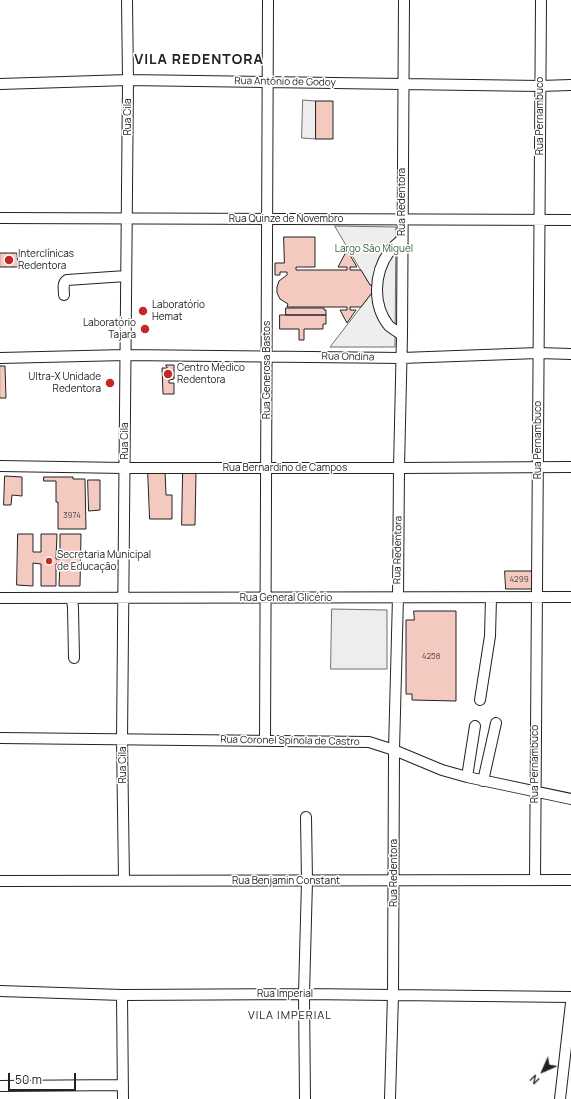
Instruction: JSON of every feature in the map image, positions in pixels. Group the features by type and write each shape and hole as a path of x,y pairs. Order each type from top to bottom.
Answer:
{"street":[{"name":"Rua Cila","path":"124,881 122,740 128,0"},
{"name":"Rua Generosa Bastos","path":"265,741 268,0"},
{"name":"Rua Redentora","path":"390,1099 393,994 394,750 402,358 404,0"},
{"name":"Rua Pernambuco","path":"535,880 541,0"},
{"name":"Rua Antônio de Godoy","path":"0,84 128,80 540,86 571,85"},
{"name":"Rua Quinze de Novembro","path":"0,218 127,220 571,220"},
{"path":"402,239 389,252 382,266 377,290 378,303 384,317 390,326 402,335"},
{"path":"64,295 64,284 68,280 126,276"},
{"name":"Rua Ondina","path":"0,358 125,355 402,358 538,353 571,354"},
{"name":"Rua Bernardino de Campos","path":"0,466 125,468 571,467"},
{"name":"Rua General Glicério","path":"0,598 571,598"},
{"path":"72,598 74,658"},
{"path":"480,700 490,636 491,598"},
{"path":"483,781 496,723"},
{"path":"467,777 475,726"},
{"name":"Rua Coronel Spínola de Castro","path":"0,738 369,742 394,750 442,770 483,781 571,799"},
{"path":"305,1099 304,994 307,880 306,817"},
{"name":"Rua Benjamin Constant","path":"0,882 571,880"},
{"name":"Rua Imperial","path":"0,991 122,995 393,994 571,997"},
{"path":"122,995 123,1099"},
{"path":"560,1099 571,1003"},
{"path":"0,1086 123,1085"}],"green space":[{"name":"Largo São Miguel","path":"335,226 396,227 395,347 330,347 371,294 373,294 374,285 370,285"}],"shaded area":[{"path":"303,100 316,101 316,139 302,138"},
{"path":"332,609 387,610 387,669 331,669"}],"building":[{"path":"316,101 333,101 333,139 316,139"},
{"path":"284,237 315,237 315,267 296,267 296,270 347,270 347,267 338,267 347,250 357,267 350,267 350,270 361,270 370,285 374,286 373,294 371,294 361,307 350,307 350,310 356,310 347,323 340,310 347,310 347,307 287,307 288,304 280,299 277,293 277,287 279,281 287,275 287,272 280,272 280,275 275,275 275,263 284,263"},
{"name":"Interclínicas Redentora","path":"0,253 17,253 18,267 0,267"},
{"path":"286,308 324,308 324,310 326,310 326,315 286,315"},
{"path":"280,315 326,315 326,324 323,324 323,329 304,329 304,340 299,340 299,329 280,329"},
{"name":"Centro Médico Redentora","path":"166,365 174,365 174,379 169,380 169,383 174,383 174,394 163,394 162,368 167,368"},
{"path":"0,366 5,366 6,398 0,398"},
{"path":"148,471 165,471 166,495 172,495 172,519 150,519"},
{"path":"183,473 196,473 195,525 182,525"},
{"path":"5,476 22,477 22,496 12,495 11,505 4,505"},
{"path":"44,477 73,477 73,479 85,479 86,529 58,529 56,481 44,481"},
{"path":"88,480 100,480 100,510 89,511"},
{"name":"Secretaria Municipal de Educação","path":"18,534 33,534 33,552 41,552 41,534 57,534 56,559 60,559 60,534 81,534 80,586 59,586 60,564 56,564 56,586 41,586 41,564 33,563 33,586 17,585"},
{"path":"505,571 532,571 533,589 506,589"},
{"path":"414,611 456,611 456,701 412,700 412,694 406,694 406,620 414,620"}],"place":[{"name":"Interclínicas Redentora","path":"9,260"},
{"name":"Laboratório Hemat","path":"143,311"},
{"name":"Laboratório Tajara","path":"145,329"},
{"name":"Centro Médico Redentora","path":"168,374"},
{"name":"Ultra-X Unidade Redentora","path":"110,383"},
{"name":"Secretaria Municipal de Educação","path":"49,561"}],"district":[{"name":"VILA REDENTORA","path":"199,60"},
{"name":"VILA IMPERIAL","path":"290,1016"}]}
